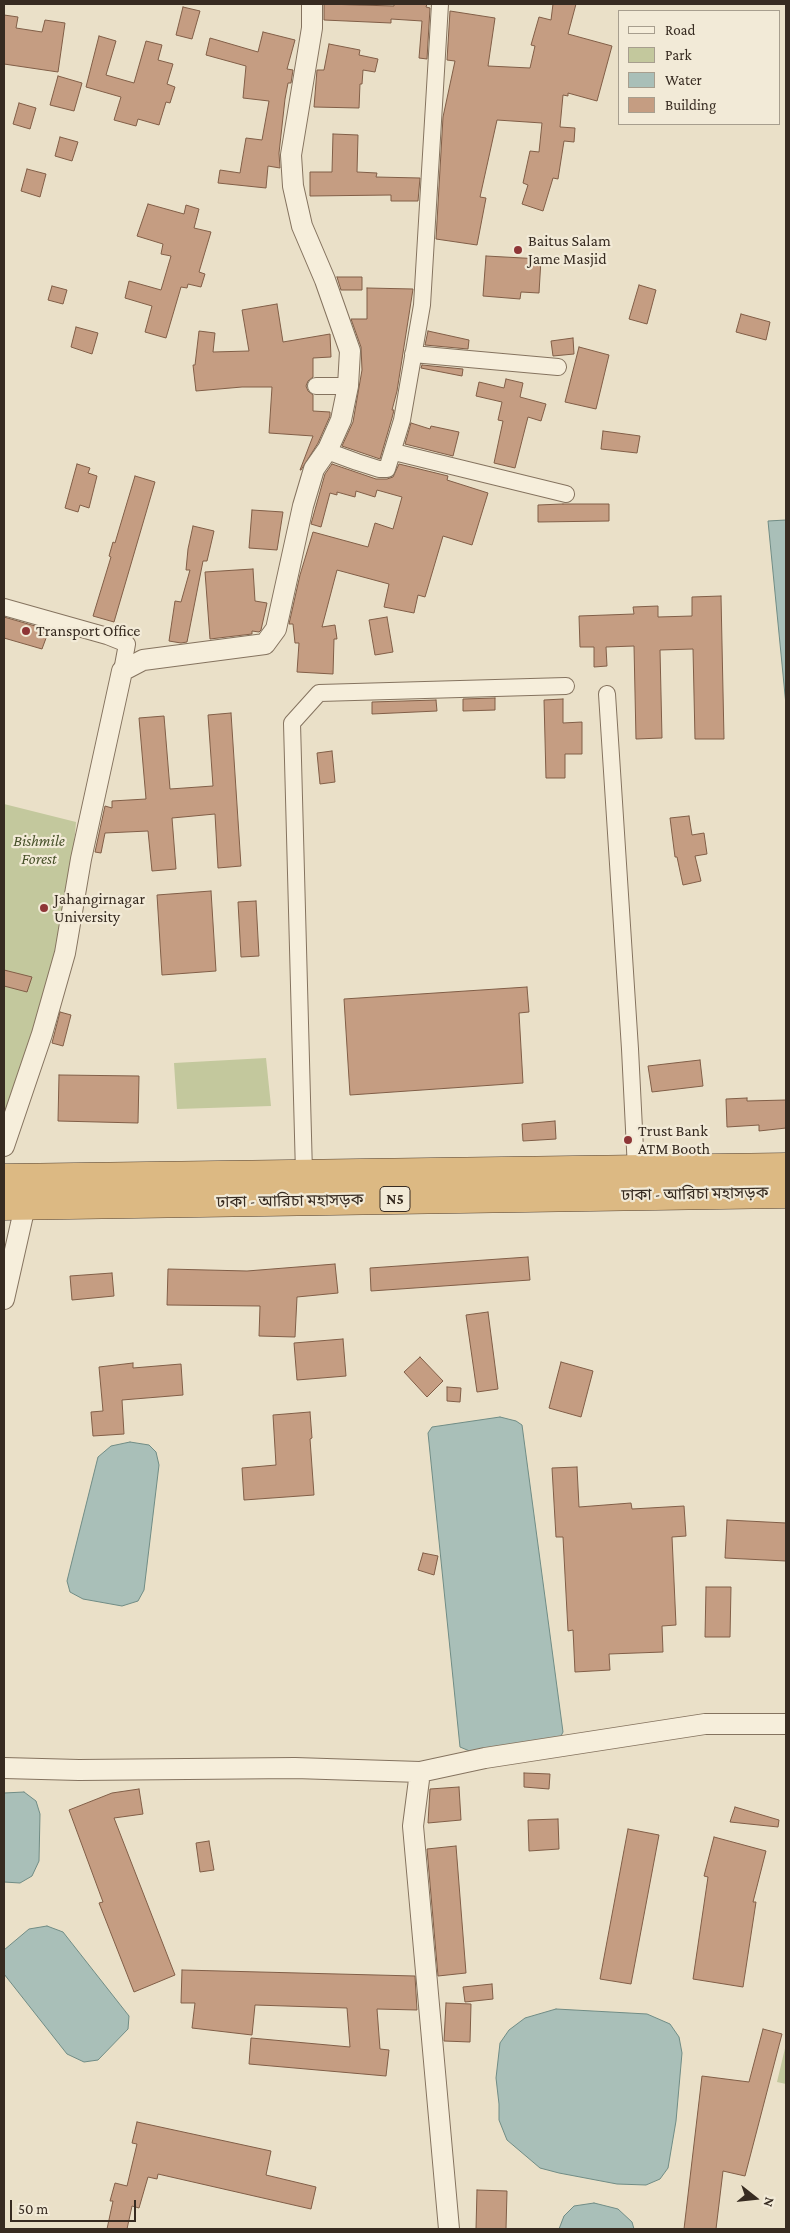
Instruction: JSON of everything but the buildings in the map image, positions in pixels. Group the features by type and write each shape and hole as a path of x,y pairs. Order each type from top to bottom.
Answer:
{"highway":[{"name":"ঢাকা - আরিচা মহাসড়ক","path":"4,1178 786,1167"},
{"name":"ঢাকা - আরিচা মহাসড়ক","path":"15,1206 786,1194"}],"street":[{"path":"122,671 143,660 265,644 276,629 302,506 314,469 327,450 341,420 348,386 350,351 325,280 302,226 293,186 291,155 312,28 312,4"},
{"path":"327,450 383,469 387,469 394,452 402,420 422,305 440,4"},
{"path":"413,354 558,367"},
{"path":"316,386 348,386"},
{"path":"394,452 566,494"},
{"path":"4,607 107,636 127,644 81,859 65,953 42,1034 4,1146"},
{"path":"304,1173 292,723 319,694 566,686"},
{"path":"607,694 636,1169"},
{"path":"4,1299 15,1206"},
{"path":"4,1768 79,1770 295,1768 420,1772 485,1758 705,1724 786,1724"},
{"path":"420,1772 413,1826 449,2229"}],"green space":[{"name":"Bishmile Forest","path":"4,804 76,822 65,953 4,1140"},
{"path":"266,1058 271,1106 177,1109 174,1063"},
{"path":"786,2044 786,2084 777,2082"}],"water":[{"path":"786,520 786,705 768,521"},
{"path":"500,1417 516,1421 522,1425 563,1732 559,1740 472,1752 460,1747 428,1433 432,1427"},
{"path":"130,1442 149,1445 156,1452 159,1465 144,1590 138,1601 122,1606 83,1599 70,1592 67,1581 98,1457 111,1446"},
{"path":"24,1792 36,1801 40,1814 39,1861 32,1876 20,1883 4,1882 4,1793"},
{"path":"47,1926 63,1932 129,2016 128,2029 98,2060 84,2062 67,2054 4,1974 4,1950 29,1929"},
{"path":"556,2009 647,2014 670,2024 679,2037 682,2053 676,2121 668,2168 660,2179 646,2185 617,2184 559,2173 540,2168 507,2140 499,2120 496,2078 500,2043 509,2030 525,2018"},
{"path":"594,2203 618,2209 632,2222 634,2229 559,2229 564,2216 574,2206"}],"place":[{"name":"Baitus Salam Jame Masjid","path":"518,250"},
{"name":"Transport Office","path":"26,631"},
{"name":"Jahangirnagar University","path":"44,908"},
{"name":"Trust Bank ATM Booth","path":"628,1140"}]}
